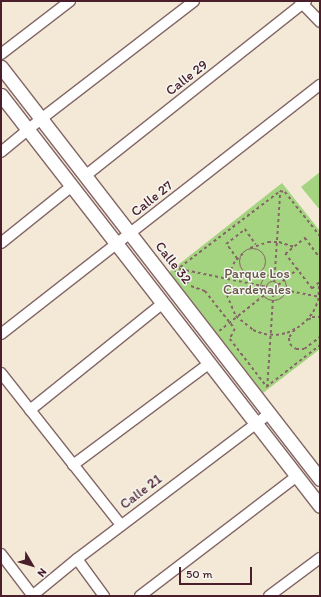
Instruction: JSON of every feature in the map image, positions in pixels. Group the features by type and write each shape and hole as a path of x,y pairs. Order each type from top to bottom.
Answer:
{"street":[{"path":"1,54 70,1"},
{"path":"1,152 41,119 194,1"},
{"path":"302,2 320,22"},
{"name":"Calle 29","path":"86,176 302,2"},
{"name":"Calle 32","path":"1,67 320,479"},
{"name":"Calle 27","path":"1,334 320,86"},
{"path":"1,94 320,506"},
{"path":"1,243 72,186"},
{"path":"30,410 163,303"},
{"path":"73,465 210,363"},
{"path":"1,373 122,525"},
{"name":"Calle 21","path":"32,596 77,559 269,414"},
{"path":"140,596 297,476"},
{"path":"1,554 32,596"},
{"path":"270,596 320,558"},
{"path":"77,559 104,596"}],"path":[{"path":"280,191 285,192 320,236"},
{"path":"274,282 280,191"},
{"path":"179,272 180,268 280,191"},
{"path":"237,259 226,244 245,229 256,245"},
{"path":"320,258 305,238 285,254 312,289 320,283"},
{"path":"294,247 276,242 256,245 247,250 237,259 228,279 227,295 230,306 237,317 253,330 270,334 287,333 312,317 320,317"},
{"path":"243,254 240,262 242,269 249,274 261,272 266,264 265,256 259,250 247,250"},
{"path":"267,287 180,268 177,266 174,268 176,272 179,272 191,286 205,291 230,322 235,329 230,340 267,387"},
{"path":"278,285 298,269"},
{"path":"272,302 263,296 261,285 265,279 274,276 284,280"},
{"path":"272,302 282,299 286,291 284,280"},
{"path":"267,387 272,302 273,295 277,293 279,289 278,285 274,282"},
{"path":"267,287 270,283 274,282"},
{"path":"306,321 313,312 319,297 320,283"},
{"path":"267,287 268,292 273,295"},
{"path":"279,289 319,297"},
{"path":"218,332 268,292"},
{"path":"297,328 289,338 290,344 296,349 304,349 320,337"},
{"path":"267,387 320,345"}],"green space":[{"path":"320,172 320,210 301,187"},
{"name":"Parque Los Cardenales","path":"282,183 320,231 320,349 263,393 169,272"}]}
